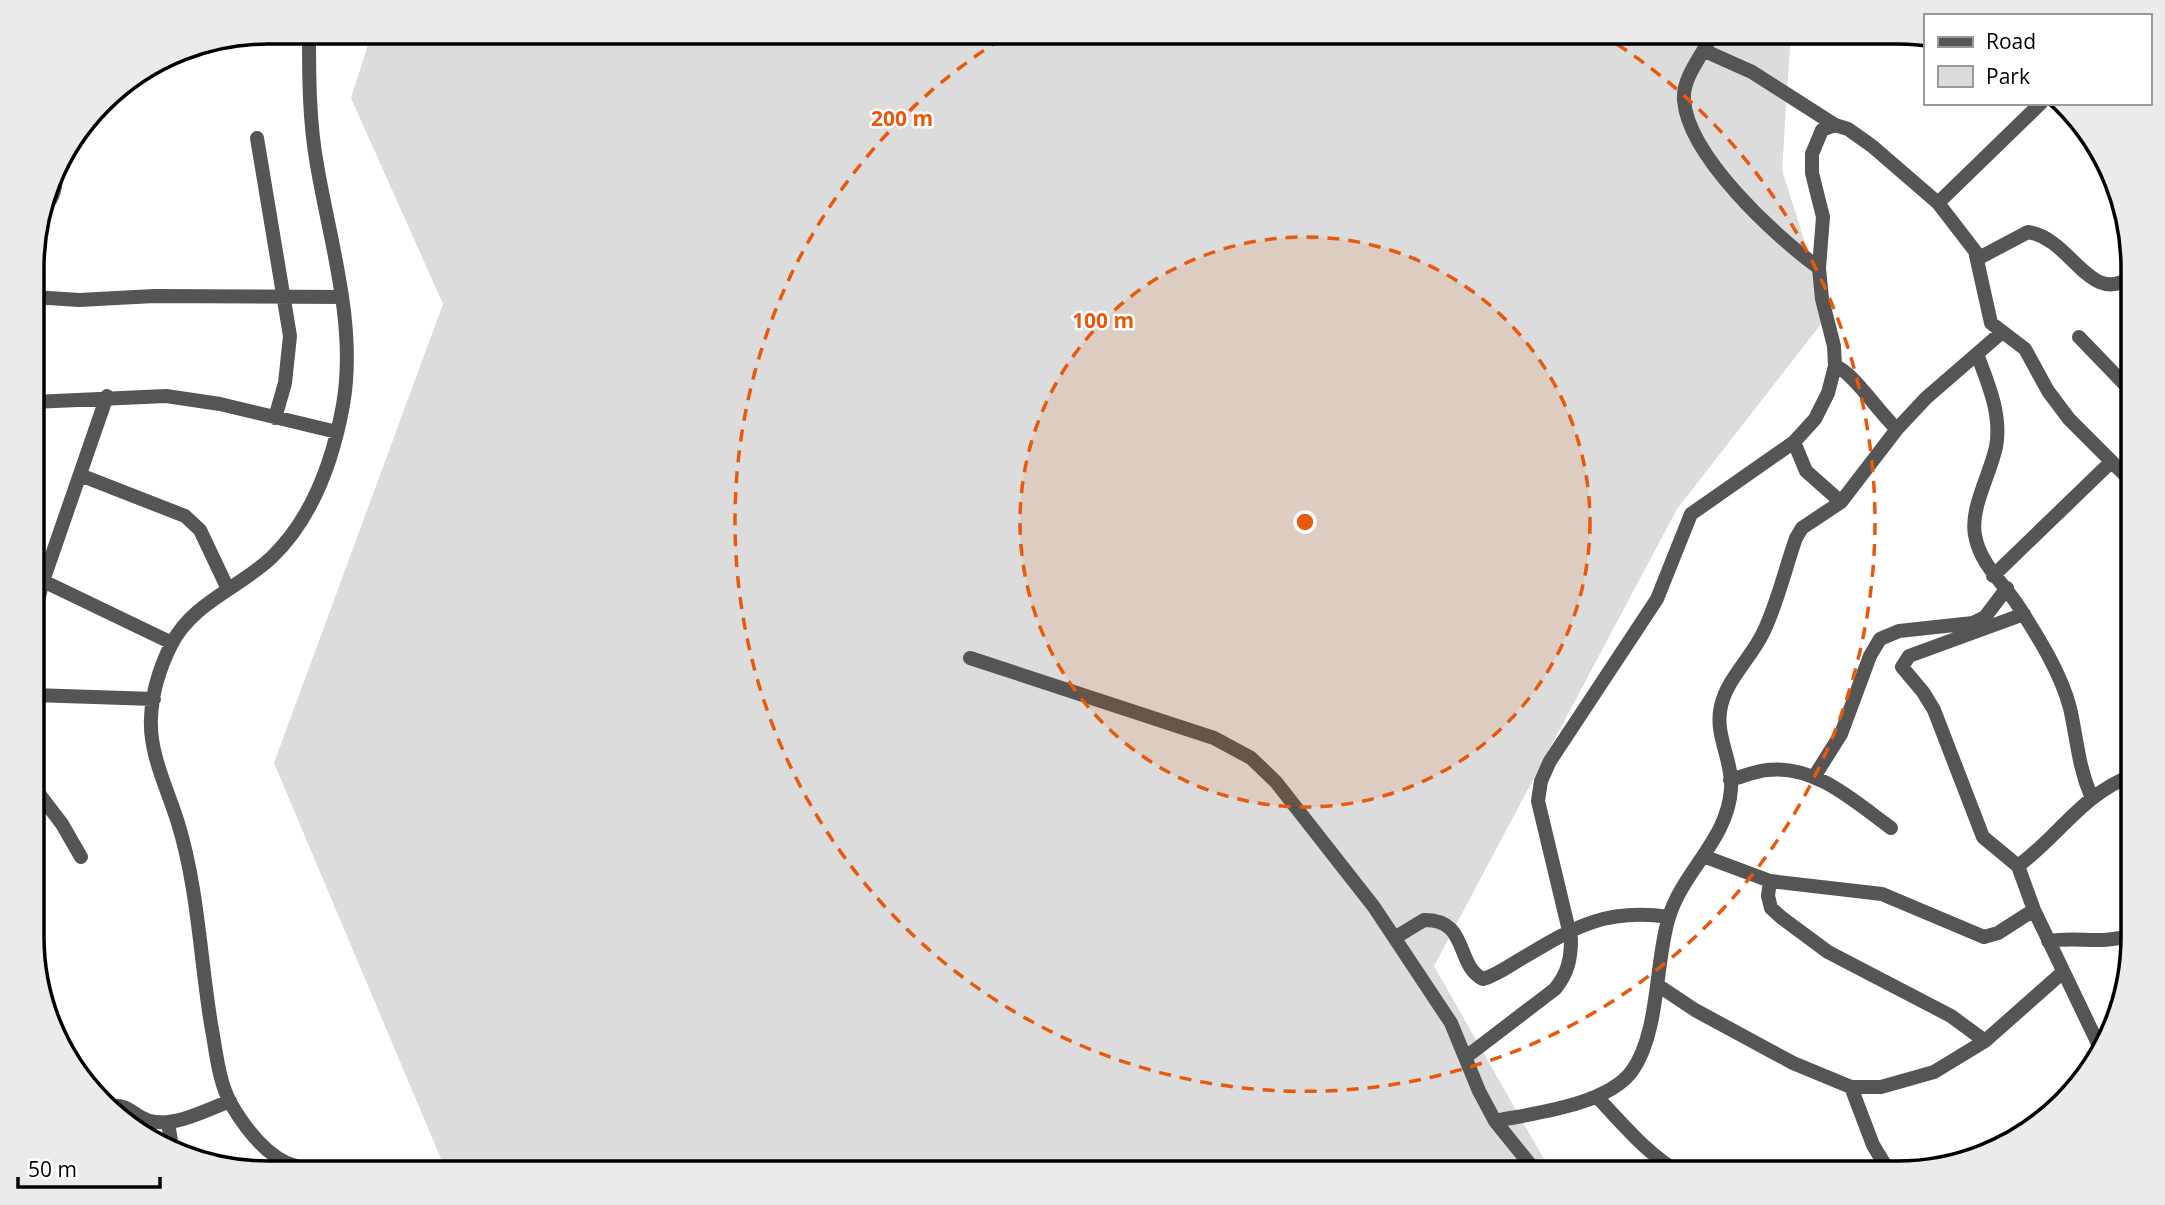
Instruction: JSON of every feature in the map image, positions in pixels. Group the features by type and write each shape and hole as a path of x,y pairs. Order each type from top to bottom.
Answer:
{"street":[{"path":"284,1161 251,1134 230,1101 219,1068 196,906 179,826 156,757 150,720 172,643 195,615 227,587 270,559 300,524 318,489 337,432 344,381 342,297 310,124 309,44"},
{"path":"1708,44 1688,79 1683,98 1687,115 1703,146 1760,220 1784,244 1819,268"},
{"path":"1705,51 1752,72 1835,125 1848,129 1872,146 1938,203 1960,228 1977,259 1986,311 1991,323 2025,349 2048,391 2069,419 2121,472"},
{"path":"1938,203 2039,105"},
{"path":"1466,1057 1555,989 1564,977 1571,958 1569,930 1538,801 1541,780 1550,761 1657,599 1691,514 1794,442 1815,419 1828,393 1835,366 1819,268 1823,217 1812,173 1812,154 1822,130 1835,125"},
{"path":"257,138 290,336 289,361 275,418"},
{"path":"1977,259 2028,232 2053,240 2090,277 2102,284 2115,286 2121,283"},
{"path":"44,298 79,300 155,296 342,297"},
{"path":"1495,1121 1597,1097 1616,1086 1632,1071 1642,1051 1659,986 1669,917 1680,890 1726,814 1730,780 1718,718 1722,702 1763,634 1802,528 1841,502 1897,429 1926,398 2001,333"},
{"path":"2079,337 2121,381"},
{"path":"1978,354 1991,392 1996,418 1996,444 1975,515 1974,534 1981,555 1993,576 2007,588 2024,614 2064,691 2080,769 2091,796"},
{"path":"1835,366 1851,374 1867,398 1897,429"},
{"path":"44,401 107,396 166,396 220,404 337,432"},
{"path":"44,577 107,396"},
{"path":"1794,442 1806,471 1841,502"},
{"path":"1993,576 2111,462"},
{"path":"80,475 185,516 200,530 227,587"},
{"path":"44,580 172,643"},
{"path":"1814,777 1841,734 1870,656 1880,639 1899,631 1973,623 1985,617 2007,588"},
{"path":"2024,614 1909,656 1902,667 1934,710 1983,837 2018,866 2034,910 2096,1040"},
{"path":"970,658 1214,738 1251,758 1276,782 1396,937 1451,1023 1495,1121 1527,1161"},
{"path":"44,695 154,699"},
{"path":"1730,780 1767,770 1790,771 1814,777 1839,790 1891,828"},
{"path":"2018,866 2057,834 2091,796 2121,781"},
{"path":"44,800 82,858"},
{"path":"1703,856 1770,881 1882,894 1913,904 1971,934 1984,937 1998,933 2034,910"},
{"path":"1770,881 1768,896 1771,908 1782,918 1829,952 1951,1016 1985,1041"},
{"path":"1396,937 1424,920 1445,924 1453,930 1476,975 1483,979 1569,930 1620,914 1669,917"},
{"path":"2048,941 2064,938 2111,942 2121,939"},
{"path":"1659,986 1771,1051 1851,1087 1881,1087 1934,1072 1985,1041 2063,972"},
{"path":"1851,1087 1873,1145 1883,1161"},
{"path":"1597,1097 1661,1161"},
{"path":"119,1105 124,1105 150,1121 168,1122 230,1101"},
{"path":"168,1122 171,1138"}],"green space":[{"path":"368,44 1790,44 1782,170 1828,315 1677,509 1434,966 1545,1161 442,1161 274,763 443,304 351,98"}]}
